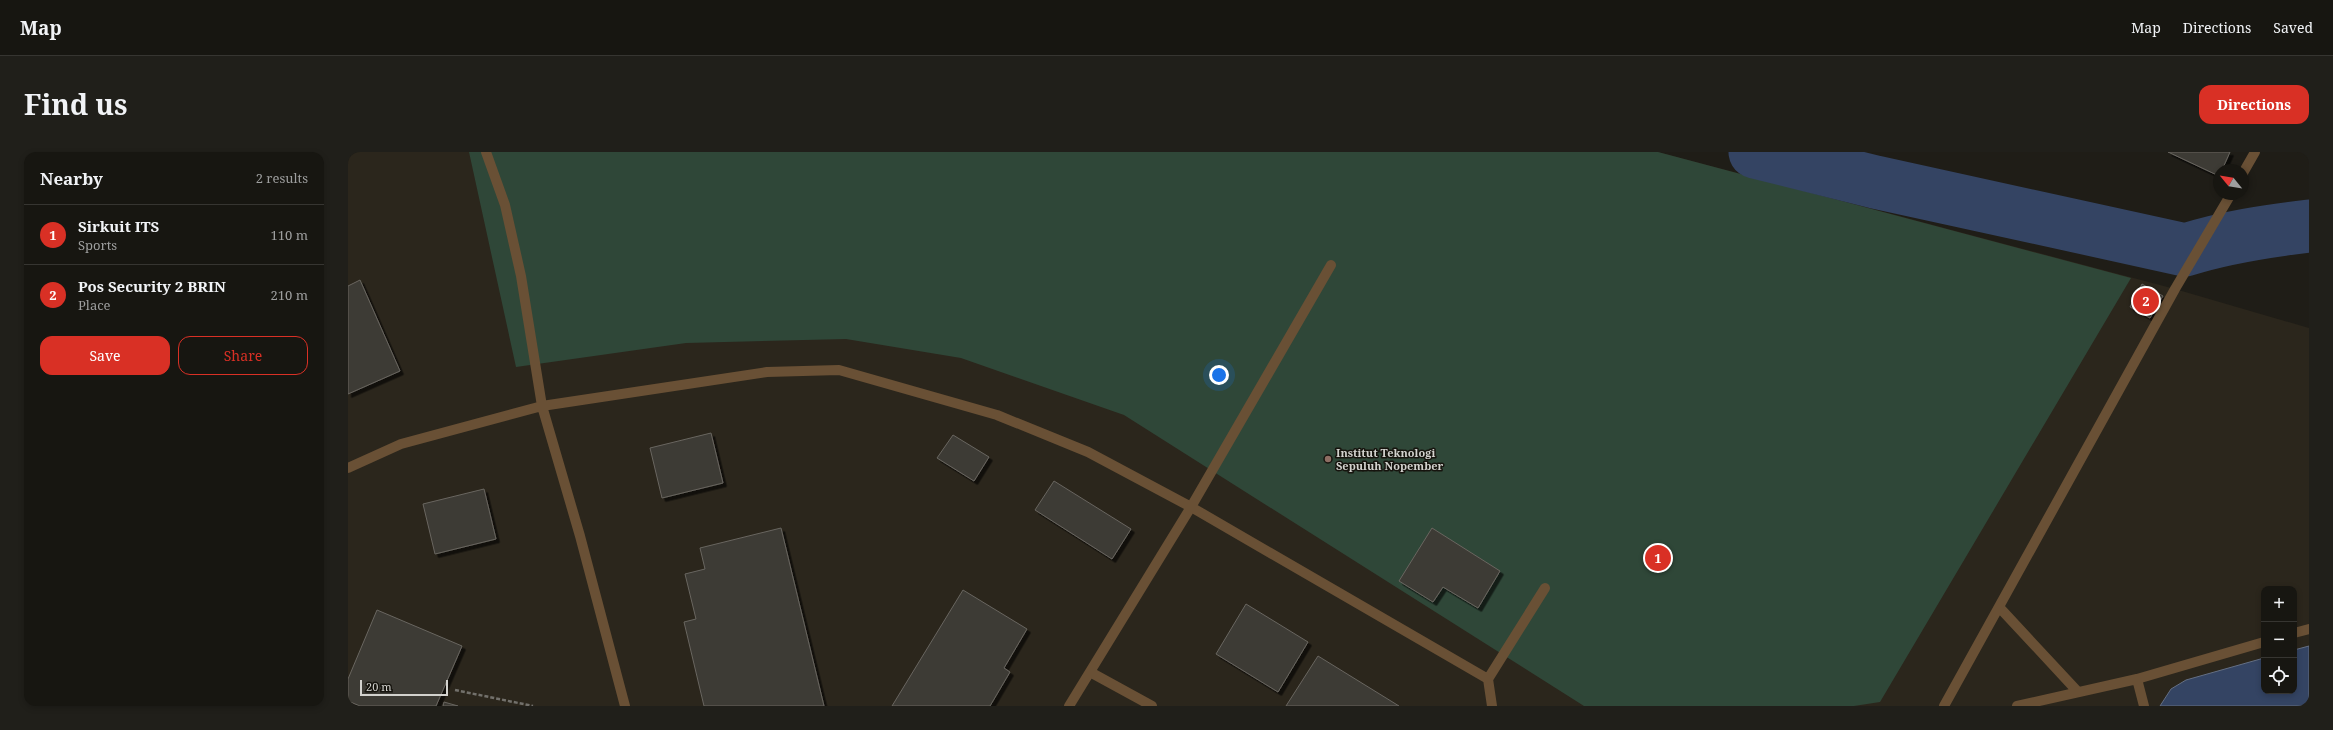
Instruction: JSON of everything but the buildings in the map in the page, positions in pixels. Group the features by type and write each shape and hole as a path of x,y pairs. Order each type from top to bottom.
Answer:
{"lane":[{"path":"486,152 505,205 521,276 542,406 580,536 625,706"},
{"path":"2248,164 2254,152"},
{"path":"1944,706 2182,278 2207,238 2228,200"},
{"path":"1069,706 1191,507 1330,265"},
{"path":"348,468 401,444 542,406 766,372 839,370 997,415 1088,452 1191,507 1488,679"},
{"path":"1492,706 1488,679 1545,588"},
{"path":"1999,607 2078,692"},
{"path":"2297,632 2309,628"},
{"path":"2017,706 2137,679 2261,643"},
{"path":"1090,672 1152,706"},
{"path":"2137,679 2144,706"}],"path":[{"path":"455,690 533,706"}],"shaded area":[{"name":"Institut Teknologi Sepuluh Nopember","path":"348,152 1658,152 2175,289 2309,328 2309,706 348,706"}],"green space":[{"path":"469,152 1658,152 2131,278 1880,702 1854,706 1584,706 1124,415 961,358 846,339 686,343 516,367"}],"water":[{"path":"2309,646 2309,706 2160,706 2171,689 2186,680 2261,659 2261,694 2297,694 2297,649"}],"waterway":[{"path":"1755,152 1875,182 2185,250 2216,241 2309,226"}],"place":[{"name":"Pos Security 2 BRIN","path":"2146,301"},
{"name":"Institut Teknologi Sepuluh Nopember","path":"1328,459"},
{"name":"Sirkuit ITS","path":"1658,558"}]}
